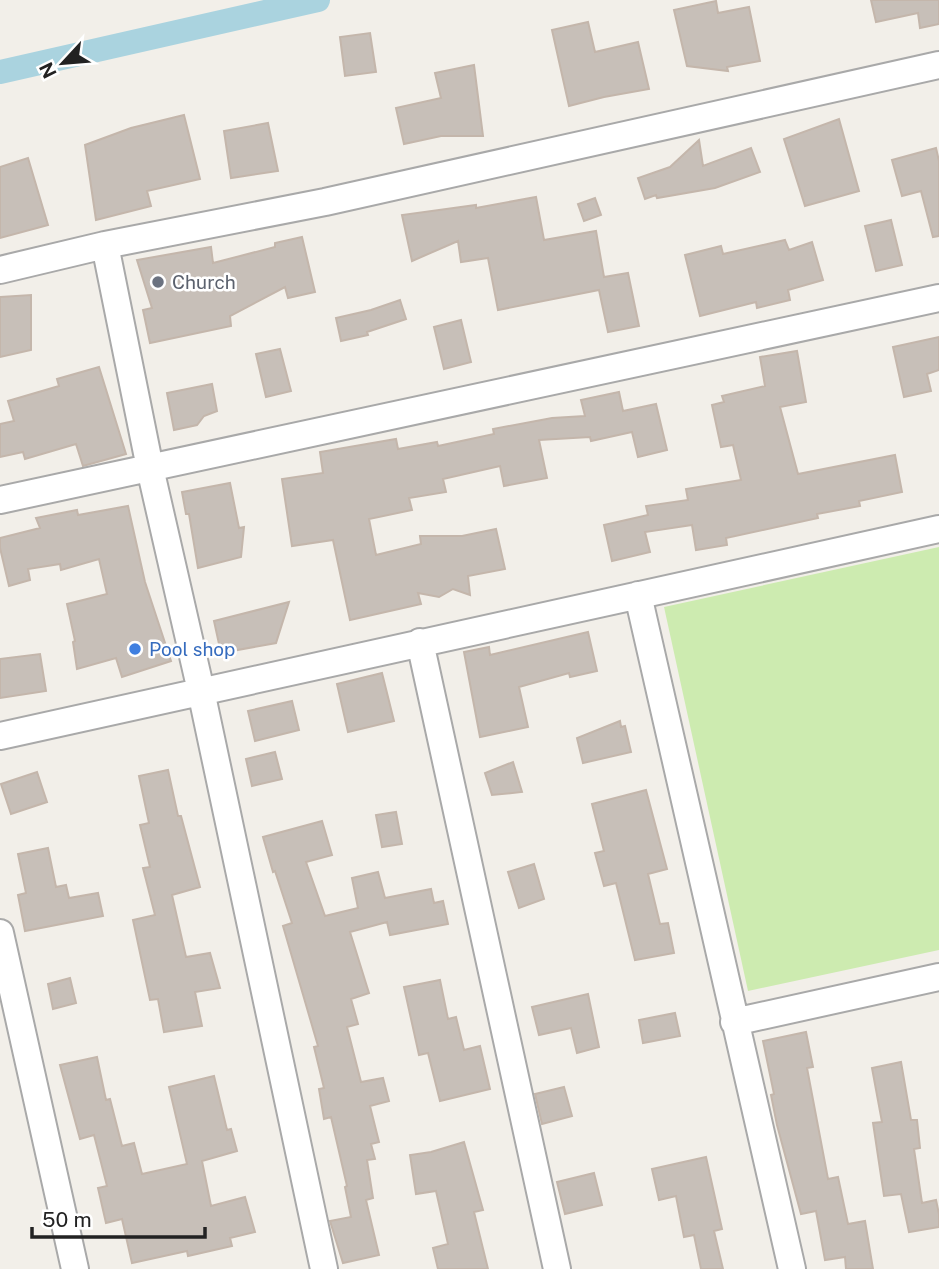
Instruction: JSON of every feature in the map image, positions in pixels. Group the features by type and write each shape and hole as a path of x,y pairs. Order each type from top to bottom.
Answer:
{"street":[{"path":"0,270 105,245 325,202 939,65"},
{"path":"105,245 150,468 201,691 324,1269"},
{"path":"0,500 939,298"},
{"path":"0,736 939,529"},
{"path":"638,595 792,1269"},
{"path":"420,642 557,1269"},
{"path":"0,933 75,1269"},
{"path":"734,1022 939,978"}],"green space":[{"path":"939,547 939,950 748,991 664,607"}],"building":[{"path":"871,0 939,0 939,24 920,28 918,13 876,22"},
{"path":"716,1 718,13 749,7 760,61 727,67 728,71 687,66 674,10"},
{"path":"588,22 595,52 638,42 649,89 569,106 552,30"},
{"path":"370,33 376,72 345,76 340,37"},
{"path":"474,65 483,136 441,136 404,144 396,108 441,98 435,73"},
{"path":"184,115 200,179 147,191 151,206 96,220 85,145 131,128"},
{"path":"839,119 859,191 805,206 784,139"},
{"path":"268,123 278,171 231,178 224,131"},
{"path":"699,140 703,166 751,148 760,172 715,188 657,198 656,195 645,199 638,178 670,167"},
{"path":"936,148 939,161 939,236 933,237 921,191 902,196 892,160"},
{"path":"28,158 48,225 0,238 0,167"},
{"path":"536,197 544,240 596,231 604,277 628,273 639,326 608,332 599,290 498,310 488,258 461,262 458,241 412,261 402,215 476,205 476,208"},
{"path":"595,198 601,215 584,221 578,204"},
{"path":"891,220 902,265 876,271 865,226"},
{"path":"302,237 315,292 288,298 285,287 230,316 231,326 150,343 143,310 152,308 137,260 211,247 213,263"},
{"path":"785,240 789,250 812,242 823,280 788,290 790,300 757,308 756,302 700,316 685,255 721,246 723,254"},
{"path":"31,295 31,350 0,357 0,297"},
{"path":"400,300 406,319 367,332 368,335 341,341 336,318"},
{"path":"461,320 471,362 444,369 434,327"},
{"path":"939,337 939,370 927,374 931,391 904,397 893,347"},
{"path":"280,349 291,391 266,397 256,354"},
{"path":"797,351 806,402 780,407 798,474 895,455 902,492 859,501 860,506 817,514 818,518 726,538 727,545 696,550 692,525 645,532 650,552 612,561 604,525 648,515 646,506 688,500 686,489 741,480 733,445 721,447 712,405 724,402 722,396 765,386 760,357"},
{"path":"99,367 126,454 83,466 76,444 25,459 23,452 0,457 0,424 14,421 8,401 59,386 57,379"},
{"path":"212,384 217,411 204,416 197,425 174,430 167,393"},
{"path":"619,392 623,411 656,404 667,450 638,457 632,432 591,441 590,437 539,440 547,478 504,486 500,466 443,479 446,492 409,498 412,510 369,519 376,555 421,544 420,536 462,536 496,529 505,569 468,576 470,595 453,589 439,597 418,593 421,604 350,620 333,540 292,546 282,479 323,473 320,452 396,439 398,449 437,442 438,446 494,434 493,429 552,418 585,416 581,400"},
{"path":"230,483 239,528 244,527 241,557 198,568 189,514 186,514 182,492"},
{"path":"128,506 145,582 171,661 122,677 116,658 77,669 75,641 67,604 107,594 99,559 61,570 60,564 28,569 30,580 9,586 0,538 40,528 36,518 77,510 78,515"},
{"path":"289,602 276,643 221,653 214,621"},
{"path":"588,632 597,671 570,677 569,673 519,687 528,727 480,737 464,652 489,647 490,655"},
{"path":"40,654 46,691 0,698 0,659"},
{"path":"382,673 394,721 348,732 337,684"},
{"path":"292,701 299,730 255,741 248,711"},
{"path":"620,721 621,727 625,726 631,752 583,763 577,738"},
{"path":"275,752 282,779 252,786 246,759"},
{"path":"513,762 522,792 492,795 485,773"},
{"path":"168,770 178,816 181,816 200,887 172,895 186,957 210,953 220,988 195,992 202,1026 164,1032 158,999 150,1000 133,920 155,915 143,868 150,867 140,825 149,823 139,776"},
{"path":"37,772 47,802 11,814 1,784"},
{"path":"646,790 667,869 648,874 660,924 668,923 674,953 635,960 616,883 604,886 595,853 604,851 592,804"},
{"path":"396,812 402,844 382,847 376,815"},
{"path":"322,821 332,855 306,862 325,916 358,908 352,878 378,872 385,898 431,889 434,903 443,901 448,924 390,935 387,922 350,932 369,993 351,999 358,1024 347,1027 361,1082 383,1078 389,1101 370,1106 379,1142 371,1144 375,1159 367,1160 373,1198 366,1200 379,1255 343,1263 330,1221 351,1217 345,1187 347,1186 331,1117 324,1119 319,1089 324,1088 314,1047 318,1046 283,926 292,923 263,837"},
{"path":"48,848 56,887 66,885 69,898 98,893 103,916 25,931 18,895 26,893 18,854"},
{"path":"534,864 544,899 519,908 508,872"},
{"path":"70,978 76,1003 53,1009 48,984"},
{"path":"440,980 448,1019 456,1017 464,1050 480,1046 490,1089 440,1101 428,1053 419,1055 404,987"},
{"path":"588,994 599,1047 577,1053 571,1028 539,1035 532,1007"},
{"path":"675,1013 680,1036 643,1043 639,1020"},
{"path":"806,1032 813,1067 807,1068 828,1179 838,1177 848,1224 865,1221 873,1269 846,1269 845,1257 825,1260 816,1211 801,1214 777,1125 771,1095 774,1094 763,1041"},
{"path":"97,1057 106,1100 110,1099 122,1146 134,1143 142,1174 187,1164 169,1087 214,1076 227,1130 231,1129 237,1151 202,1161 211,1206 245,1197 255,1232 230,1238 232,1246 188,1256 187,1251 132,1263 122,1219 106,1223 98,1188 107,1186 94,1135 80,1139 60,1065"},
{"path":"901,1062 911,1120 917,1120 920,1148 914,1149 922,1203 936,1200 939,1214 939,1227 909,1232 901,1194 884,1196 873,1123 882,1122 872,1068"},
{"path":"564,1087 572,1116 542,1124 535,1094"},
{"path":"464,1142 483,1210 474,1212 488,1269 438,1269 433,1248 448,1244 436,1191 416,1194 410,1155"},
{"path":"706,1157 722,1229 714,1231 723,1269 701,1269 694,1235 684,1237 676,1196 659,1200 652,1169"},
{"path":"594,1173 602,1205 565,1214 557,1182"}],"waterway":[{"path":"0,72 318,0"}],"place":[{"name":"Church","path":"158,282"},
{"name":"Pool shop","path":"135,649"}]}
